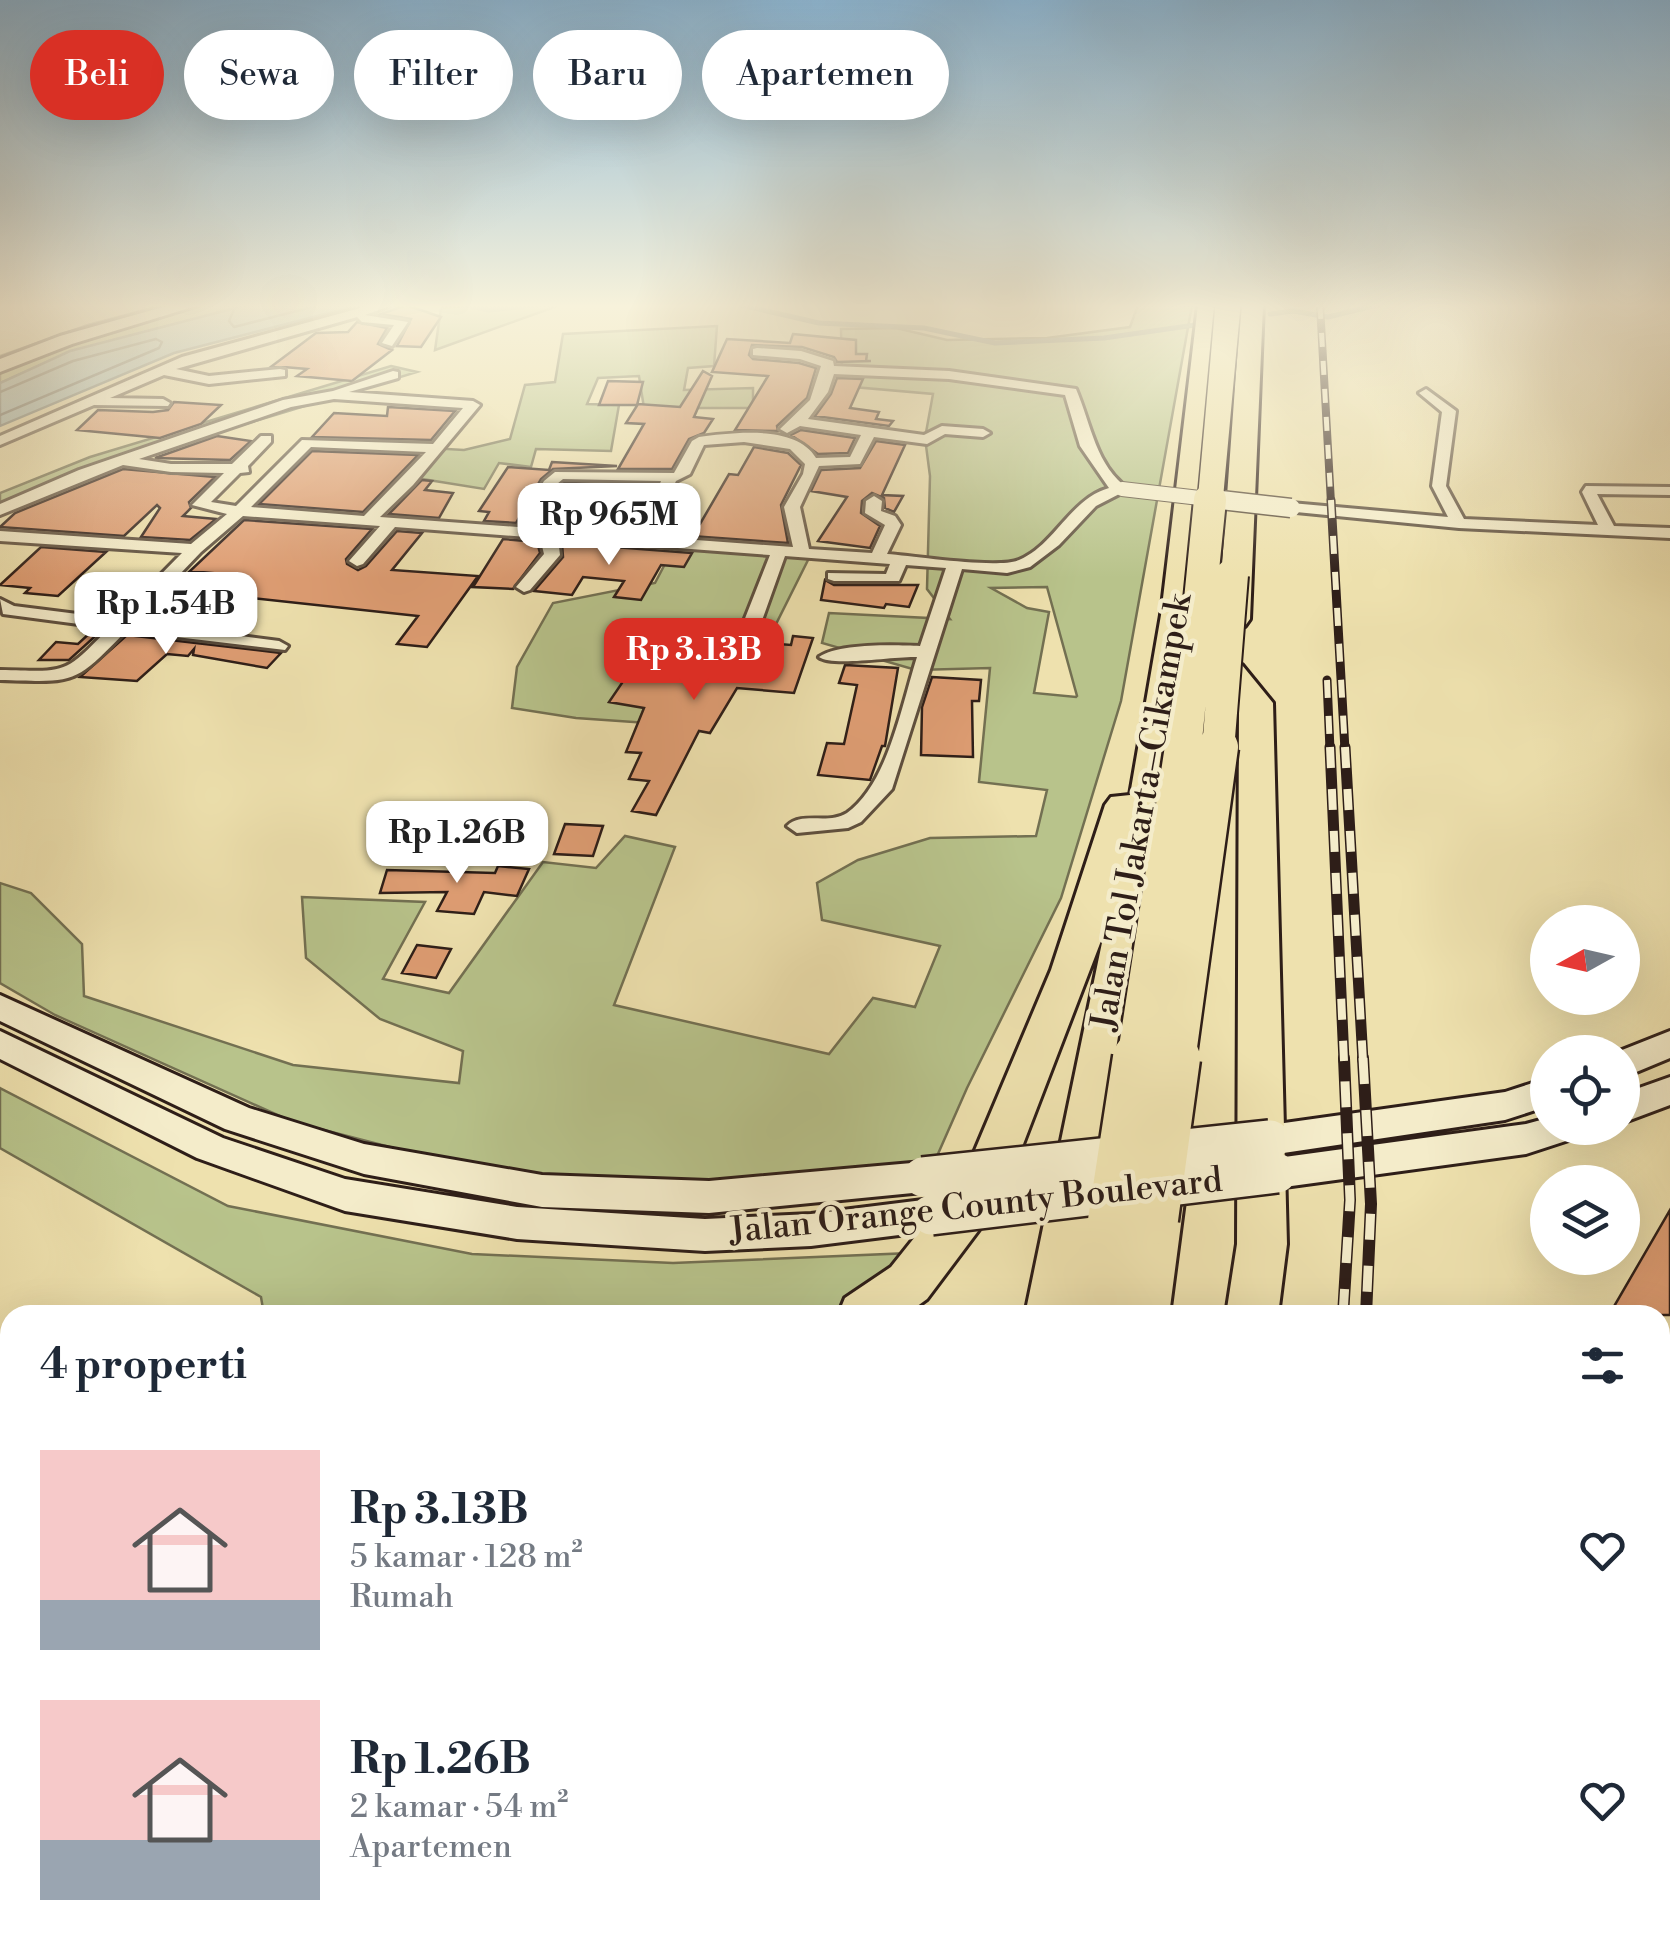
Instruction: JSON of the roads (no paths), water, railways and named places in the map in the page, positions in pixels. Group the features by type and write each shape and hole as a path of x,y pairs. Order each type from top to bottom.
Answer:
{"highway":[{"name":"Jalan Tol Jakarta–Cikampek","path":"1053,1305 1132,897 1177,614 1203,396"},
{"path":"1101,1305 1190,714 1208,396"},
{"path":"1142,1305 1222,717 1244,396"},
{"name":"Jalan Tol Jakarta–Cikampek","path":"1142,1305 1206,880 1230,672 1245,396"},
{"path":"879,1305 909,1284 985,1185 1072,970 1114,841 1177,614"},
{"path":"1230,672 1256,703 1262,1244 1253,1305"}],"main road":[{"name":"Jalan Orange County Boulevard","path":"0,1006 238,1119 364,1159 542,1191 709,1197 923,1178 1274,1156 1379,1144 1530,1138"},
{"name":"Jalan Orange County Boulevard","path":"0,1044 210,1148 345,1195 516,1223 704,1234 811,1230 930,1216 1274,1156"},
{"path":"1640,1057 1670,1044"},
{"path":"1640,1102 1670,1091"},
{"name":"Jalan Orange County Boulevard","path":"1379,1144 1530,1098"}],"street":[{"path":"0,442 98,396"},
{"path":"0,510 84,473 245,416 323,396"},
{"path":"337,396 474,405 366,522"},
{"path":"772,439 797,422 819,396"},
{"path":"1072,396 1088,446 1119,489"},
{"path":"1431,396 1449,410 1439,486 1459,523"},
{"path":"90,399 103,403 163,402"},
{"path":"797,422 927,440 940,430 983,433"},
{"path":"812,462 855,460 869,433"},
{"path":"266,439 200,505 389,524 955,565 1022,566 1046,550 1093,501 1119,489 1459,523 1670,533"},
{"path":"522,533 552,481 560,475 670,478 683,475 700,440 772,439 801,450 812,462 812,470 792,507 802,554"},
{"path":"0,674 70,674 306,443 436,448"},
{"path":"125,461 171,468 277,472"},
{"path":"618,539 633,516 659,504 670,478"},
{"path":"1608,529 1589,492 1592,489 1670,491"},
{"path":"874,501 873,514 890,519 893,525 878,557"},
{"path":"357,562 389,524"},
{"path":"524,587 552,555 550,539 545,534"},
{"path":"0,536 195,550"},
{"path":"748,647 751,626 778,554"},
{"path":"834,576 887,580 895,574 900,559"},
{"path":"797,826 841,823 854,818 885,785 955,565"},
{"path":"0,604 9,610 279,646"},
{"path":"828,658 888,650 927,652"}],"water":[{"path":"0,396 72,396 0,426"}],"railway":[{"path":"1325,396 1331,503"},
{"path":"1331,500 1345,750"},
{"path":"1327,680 1330,750"},
{"path":"1330,747 1344,1061"},
{"path":"1345,747 1363,1061"},
{"path":"1344,1058 1350,1200 1344,1305"},
{"path":"1363,1058 1371,1204 1366,1305"}]}
